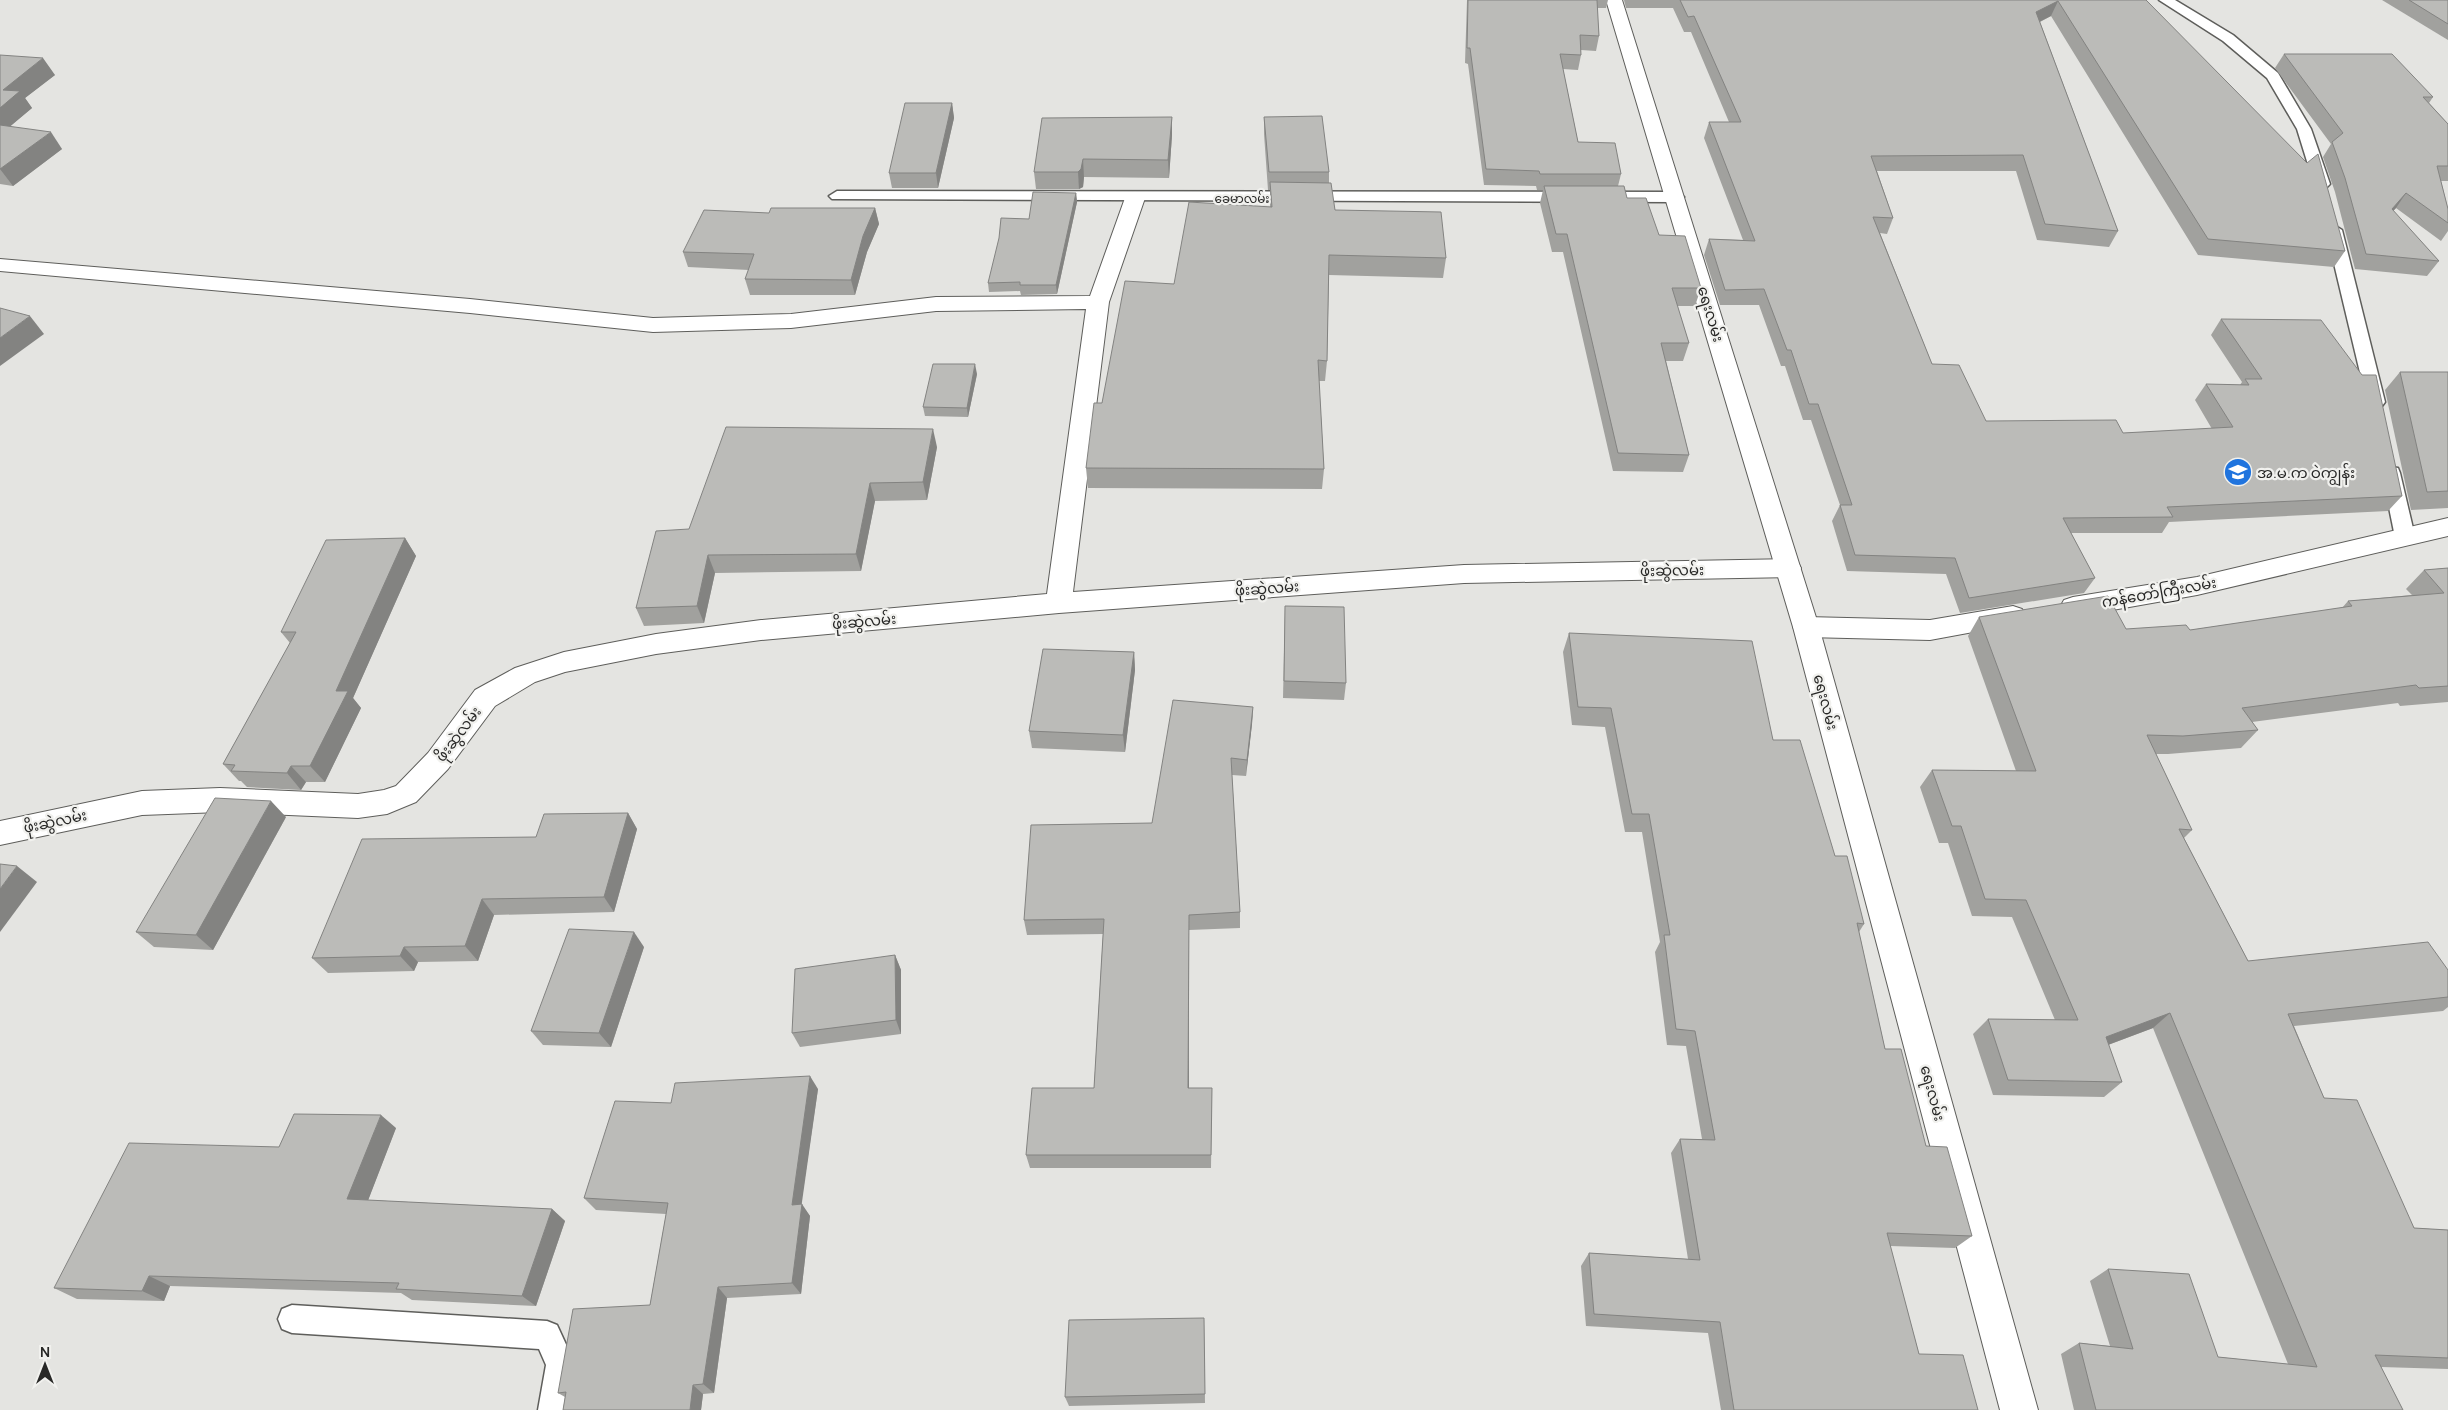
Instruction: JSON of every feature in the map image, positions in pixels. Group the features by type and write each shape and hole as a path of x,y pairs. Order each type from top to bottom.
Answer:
{"street":[{"name":"ရေးလမ်း","path":"1614,0 1676,197 1806,627 2019,1410"},
{"path":"1059,603 1098,302 1135,198"},
{"path":"0,265 470,306 652,325 791,321 936,304 1098,302"},
{"name":"ကန်တော်ကြီးလမ်း","path":"1806,627 1930,630 2197,586 2448,528"},
{"name":"ဖိုးဆွဲလမ်း","path":"0,833 142,803 220,800 358,806 387,802 406,794 438,761 458,730 485,698 525,675 564,662 656,644 761,630 1059,603 1464,574 1788,568"}],"lane":[{"path":"2166,0 2228,38 2272,76 2304,129 2329,207 2380,420"},
{"name":"ခေမာလမ်း","path":"837,196 1135,198 1676,197"},
{"path":"2388,459 2405,537"},
{"path":"292,1319 546,1335 561,1364 553,1410"}],"building":[{"path":"1468,0 1597,0 1599,36 1580,35 1581,55 1560,54 1578,142 1615,143 1621,174 1540,174 1539,171 1486,169 1470,48 1467,48"},
{"path":"1680,0 2146,0 2307,163 2318,154 2345,251 2208,239 2058,1 2036,12 2118,231 2045,224 2023,155 1871,156 1893,218 1873,217 1932,364 1959,365 1986,421 2116,420 2123,433 2233,427 2206,384 2249,385 2245,379 2262,379 2221,319 2321,320 2362,375 2376,375 2402,496 2167,507 2173,517 2063,518 2095,578 1969,598 1955,558 1855,555 1840,505 1852,505 1818,404 1809,404 1791,350 1787,350 1764,289 1725,290 1709,239 1755,241 1709,122 1741,122 1694,16 1688,17"},
{"path":"2409,0 2448,0 2448,24"},
{"path":"2284,54 2392,54 2433,97 2423,97 2448,124 2448,166 2437,166 2448,209 2448,223 2406,193 2392,209 2439,261 2366,254 2345,178 2332,142 2343,133"},
{"path":"0,55 43,58 3,90 20,91 0,108"},
{"path":"905,103 952,103 936,173 889,173"},
{"path":"1322,116 1329,172 1269,172 1264,117"},
{"path":"1172,117 1168,160 1083,159 1081,169 1078,172 1034,172 1042,118"},
{"path":"0,125 51,132 0,169"},
{"path":"1270,182 1331,183 1335,210 1441,212 1446,258 1329,255 1327,361 1318,360 1324,469 1086,468 1094,403 1102,403 1125,281 1174,284 1189,202 1272,207"},
{"path":"1544,186 1624,186 1627,198 1646,198 1659,235 1685,236 1701,288 1672,288 1689,343 1661,343 1689,455 1618,453 1567,234 1556,234"},
{"path":"1033,192 1076,193 1056,285 1020,285 1020,282 988,283 999,238 1001,218 1029,219"},
{"path":"771,208 875,208 863,236 851,280 745,279 754,254 683,252 704,210 769,213"},
{"path":"0,308 30,316 0,338"},
{"path":"933,364 975,364 967,408 923,407"},
{"path":"2400,372 2448,372 2448,491 2427,492"},
{"path":"726,427 933,429 923,482 870,483 856,554 708,555 697,606 636,608 656,531 689,529"},
{"path":"405,538 336,691 348,691 310,766 291,766 287,773 231,771 235,765 223,764 296,632 281,632 326,540"},
{"path":"2448,568 2448,686 2419,688 2416,685 2242,708 2258,730 2183,736 2147,735 2192,830 2179,829 2248,961 2428,942 2448,970 2448,997 2288,1014 2324,1098 2357,1100 2414,1228 2448,1230 2448,1358 2375,1355 2403,1410 2096,1410 2079,1343 2133,1349 2108,1269 2189,1274 2218,1357 2317,1367 2170,1013 2106,1037 2122,1082 2008,1080 1988,1019 2078,1020 2026,900 1985,899 1961,826 1952,826 1932,770 2036,771 1979,617 2108,596 2126,629 2186,625 2190,630 2352,606 2348,601 2444,593 2424,570"},
{"path":"1285,606 1344,607 1346,683 1284,681"},
{"path":"1569,633 1752,641 1773,740 1800,740 1835,856 1847,856 1864,924 1857,923 1885,1049 1901,1049 1926,1146 1947,1147 1972,1236 1887,1233 1919,1354 1963,1355 1978,1410 1734,1410 1720,1322 1594,1314 1589,1253 1700,1260 1680,1139 1715,1140 1695,1031 1676,1029 1664,935 1670,935 1649,814 1632,814 1611,708 1578,707"},
{"path":"1043,649 1134,652 1123,735 1029,731"},
{"path":"1173,700 1253,707 1247,760 1231,758 1240,912 1189,915 1188,1088 1212,1088 1211,1155 1026,1155 1032,1088 1094,1088 1104,919 1024,920 1031,825 1152,823"},
{"path":"215,798 271,801 196,935 136,932"},
{"path":"628,813 604,897 482,899 465,946 404,947 400,956 312,958 362,839 536,837 544,814"},
{"path":"0,864 17,866 0,889"},
{"path":"569,929 634,932 599,1033 531,1031"},
{"path":"895,955 896,1020 792,1033 795,969"},
{"path":"810,1076 792,1205 802,1204 792,1283 718,1287 703,1384 693,1385 690,1410 563,1410 566,1392 558,1393 573,1309 650,1305 668,1203 584,1198 615,1101 671,1103 675,1083"},
{"path":"294,1114 381,1115 347,1199 552,1209 522,1296 396,1289 399,1283 149,1276 142,1291 54,1288 129,1143 279,1147"},
{"path":"1204,1318 1205,1394 1065,1397 1069,1320"}],"place":[{"name":"အ.မ.က ဝဲကျွန်း","path":"2238,472"}]}
